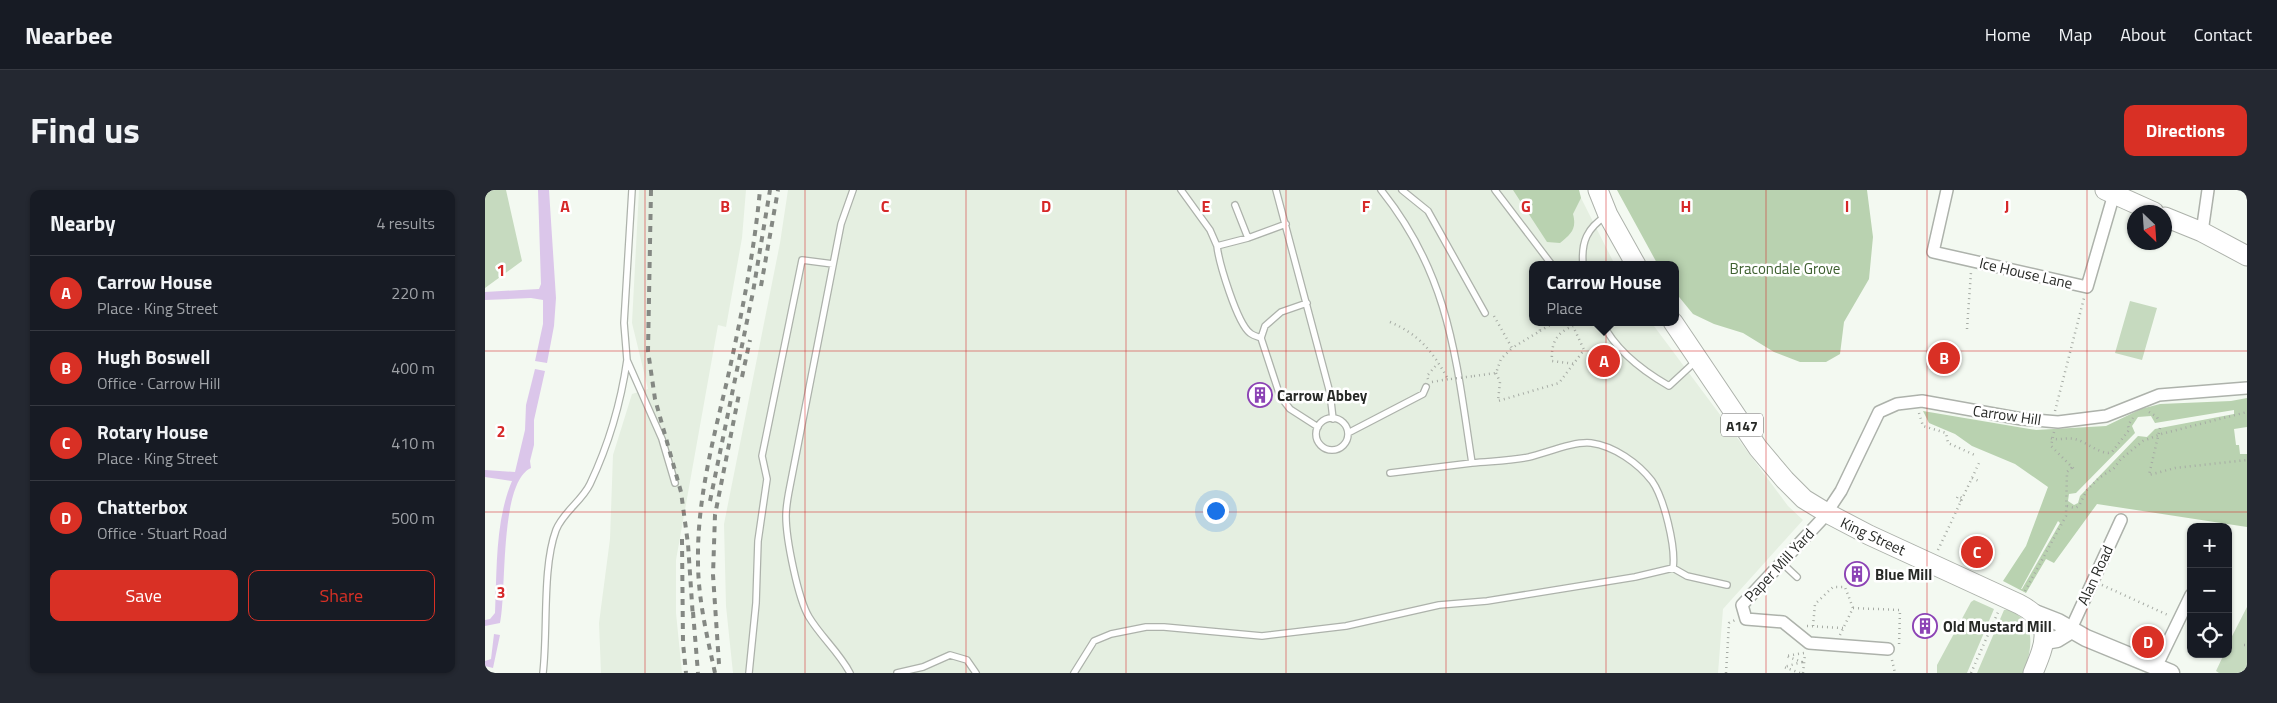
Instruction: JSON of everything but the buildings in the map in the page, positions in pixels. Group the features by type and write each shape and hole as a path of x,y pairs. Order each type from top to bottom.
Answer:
{"main road":[{"path":"1598,190 1608,215 1634,261"},
{"path":"2120,193 2141,205"},
{"path":"2172,221 2202,232 2247,256"},
{"name":"King Street","path":"1676,326 1703,357 1758,448 1804,499 1827,513 2004,597 2035,614"},
{"path":"2033,673 2045,642 2044,630 2035,614"}],"street":[{"name":"Ice House Lane","path":"1947,190 1933,252 2087,287 2120,193"},
{"path":"2202,232 2208,190"},
{"name":"Carrow Hill","path":"1827,513 1841,491 1879,412 1897,404 1922,401 2022,419 2053,422 2106,416 2159,395 2247,388"},
{"name":"Paper Mill Yard","path":"1827,513 1742,606 1746,619 1783,622 1809,643 1888,649"},
{"name":"Alan Road","path":"2070,631 2092,579 2121,520"},
{"path":"2164,670 2178,620 2187,603"},
{"name":"King Street","path":"2035,614 2058,622 2070,631 2164,670"},
{"path":"2045,642 2057,639 2070,631"}],"lane":[{"path":"543,673 547,641 549,557 555,535 557,528 590,485 622,394 627,360 624,323 632,190"},
{"path":"850,673 842,658 810,619 803,606 787,533 786,516 789,486 841,224 853,190"},
{"path":"1181,190 1210,230 1217,246 1219,262 1240,317 1250,334 1261,338"},
{"path":"1276,190 1331,393 1333,418"},
{"path":"1381,190 1412,235 1435,280 1453,337 1472,463"},
{"path":"1402,190 1428,211 1488,311"},
{"path":"1495,190 1549,261"},
{"path":"1235,205 1248,238"},
{"path":"1583,261 1583,241 1597,222 1608,215"},
{"path":"1217,246 1248,238 1286,224"},
{"path":"749,673 756,603 758,541 767,478 762,456 770,410 802,260 833,264"},
{"path":"1307,302 1281,312 1265,326 1261,338 1280,396 1290,409 1318,427"},
{"path":"1604,326 1608,336 1626,355 1655,378 1669,386 1703,357"},
{"path":"627,360 662,439 675,483"},
{"path":"1348,433 1423,394 1426,387"},
{"path":"1333,418 1340,420 1348,433 1347,440 1339,448 1326,449 1317,439 1318,427 1325,420 1333,418"},
{"path":"1391,473 1527,458 1591,443 1617,452 1634,463 1652,482 1666,518 1675,554 1673,568"},
{"path":"1781,562 1797,578"},
{"path":"1073,673 1095,641 1111,634 1146,627 1262,636 1347,626 1439,605 1514,597 1635,577 1673,568 1687,576 1727,585"},
{"path":"897,673 923,667 950,655 967,660 976,673"}],"path":[{"path":"1967,329 1971,261"},
{"path":"2053,422 2087,287"},
{"path":"1488,311 1512,348"},
{"path":"1390,322 1413,333 1432,352 1449,379"},
{"path":"1539,326 1540,332"},
{"path":"1549,326 1512,348 1501,359 1496,372 1500,382 1498,401 1559,383 1575,364 1584,350 1573,326 1561,331 1551,348 1551,355 1552,361 1575,364"},
{"path":"1439,363 1427,376 1429,383 1496,372"},
{"path":"1919,412 1923,426 1946,433 1948,443 1977,456"},
{"path":"2147,412 2152,413 2159,422"},
{"path":"2067,506 2075,508 2079,506 2087,490 2099,478 2114,468 2121,458 2143,442 2161,434 2247,412"},
{"path":"2025,591 2065,520 2067,472 2069,469 2075,468 2051,446 2051,438 2057,440 2075,439 2108,453 2112,452 2129,430 2128,425 2137,414"},
{"path":"2160,428 2161,434 2149,475 2175,468 2247,460"},
{"path":"1939,548 1979,463"},
{"path":"1972,478 1981,482"},
{"path":"2092,579 2178,620"},
{"path":"1813,626 1815,604 1833,587 1845,587 1853,608 1835,645"},
{"path":"1971,673 2004,597"},
{"path":"1853,608 1900,610 1899,652 1888,649"},
{"path":"1726,673 1729,623 1745,614"},
{"path":"1787,626 1843,628"},
{"path":"1805,653 1802,673 1784,667 1802,662 1786,656 1805,653"}],"shaded area":[{"path":"538,190 549,190 556,298 554,326 547,363 535,361 543,324 543,300 531,298 485,300 485,292 539,289 541,284"},
{"path":"639,190 746,190 742,238 726,327 718,325 676,560 676,613 682,673 601,673 599,623 610,539 613,455 632,394 648,389 632,323"},
{"path":"788,190 1579,190 1581,198 1613,261 1529,261 1529,326 1654,326 1788,506 1803,520 1723,609 1718,673 733,673 726,606 724,524 780,243"},
{"path":"535,369 545,371 534,420 534,445 530,461 531,468 521,477 514,494 509,515 500,623 485,626 485,620 490,619 495,613 502,512 512,481 485,477 485,470 515,472 525,430 526,405"},
{"path":"494,634 500,635 493,668 485,666 485,661 491,659"}],"green space":[{"path":"485,190 506,190 522,261 485,288"},
{"path":"1513,190 1579,190 1581,198 1573,214 1574,227 1570,234 1560,243 1547,242"},
{"name":"Bracondale Grove","path":"1617,190 1867,190 1873,237 1869,279 1844,322 1840,354 1826,362 1800,362 1774,352 1743,333 1714,324 1693,314 1679,297 1679,261 1656,261"},
{"path":"2130,301 2157,308 2142,360 2115,353"},
{"path":"2247,398 2247,427 2234,429 2236,445 2239,445 2240,454 2247,454 2247,527 2232,525 2232,523 2221,523 2097,504 2054,563 2046,559 2026,593 2003,581 2026,546 2048,487 2015,464 1972,446 1955,434 1929,423 1923,411 2036,430 2106,426 2141,409 2160,404 2231,401","holes":["2234,410 2234,414 2155,429 2147,437 2138,436 2080,496 2078,503 2074,505 2068,501 2069,494 2076,493 2135,433 2132,426 2138,417 2151,416 2155,423","2058,521 2060,523 2022,589 2021,589"]},
{"path":"1974,600 1994,609 1967,673 1937,673 1937,665 1971,602"},
{"path":"2247,607 2247,673 2219,673 2216,671 2222,658 2232,658 2232,636"},
{"path":"2004,610 2013,611 2024,621 2028,628 2030,650 2024,673 1977,673"}],"railway":[{"path":"651,190 648,351 655,399 681,492 688,544 693,618"},
{"path":"715,673 703,617 700,589 698,561 700,515 711,448 747,286 760,190"},
{"path":"710,501 753,292 770,190"},
{"path":"761,286 778,190"},
{"path":"742,377 750,340"},
{"path":"719,664 713,575 715,515 739,394"},
{"path":"682,539 683,643 686,673"},
{"path":"693,612 698,673"}],"place":[{"name":"Hugh Boswell","path":"1944,358"},
{"name":"Carrow House","path":"1604,361"},
{"name":"Carrow Abbey","path":"1260,395"},
{"name":"Rotary House","path":"1977,552"},
{"name":"Blue Mill","path":"1857,574"},
{"name":"Old Mustard Mill","path":"1925,626"},
{"name":"Chatterbox","path":"2148,642"}]}
